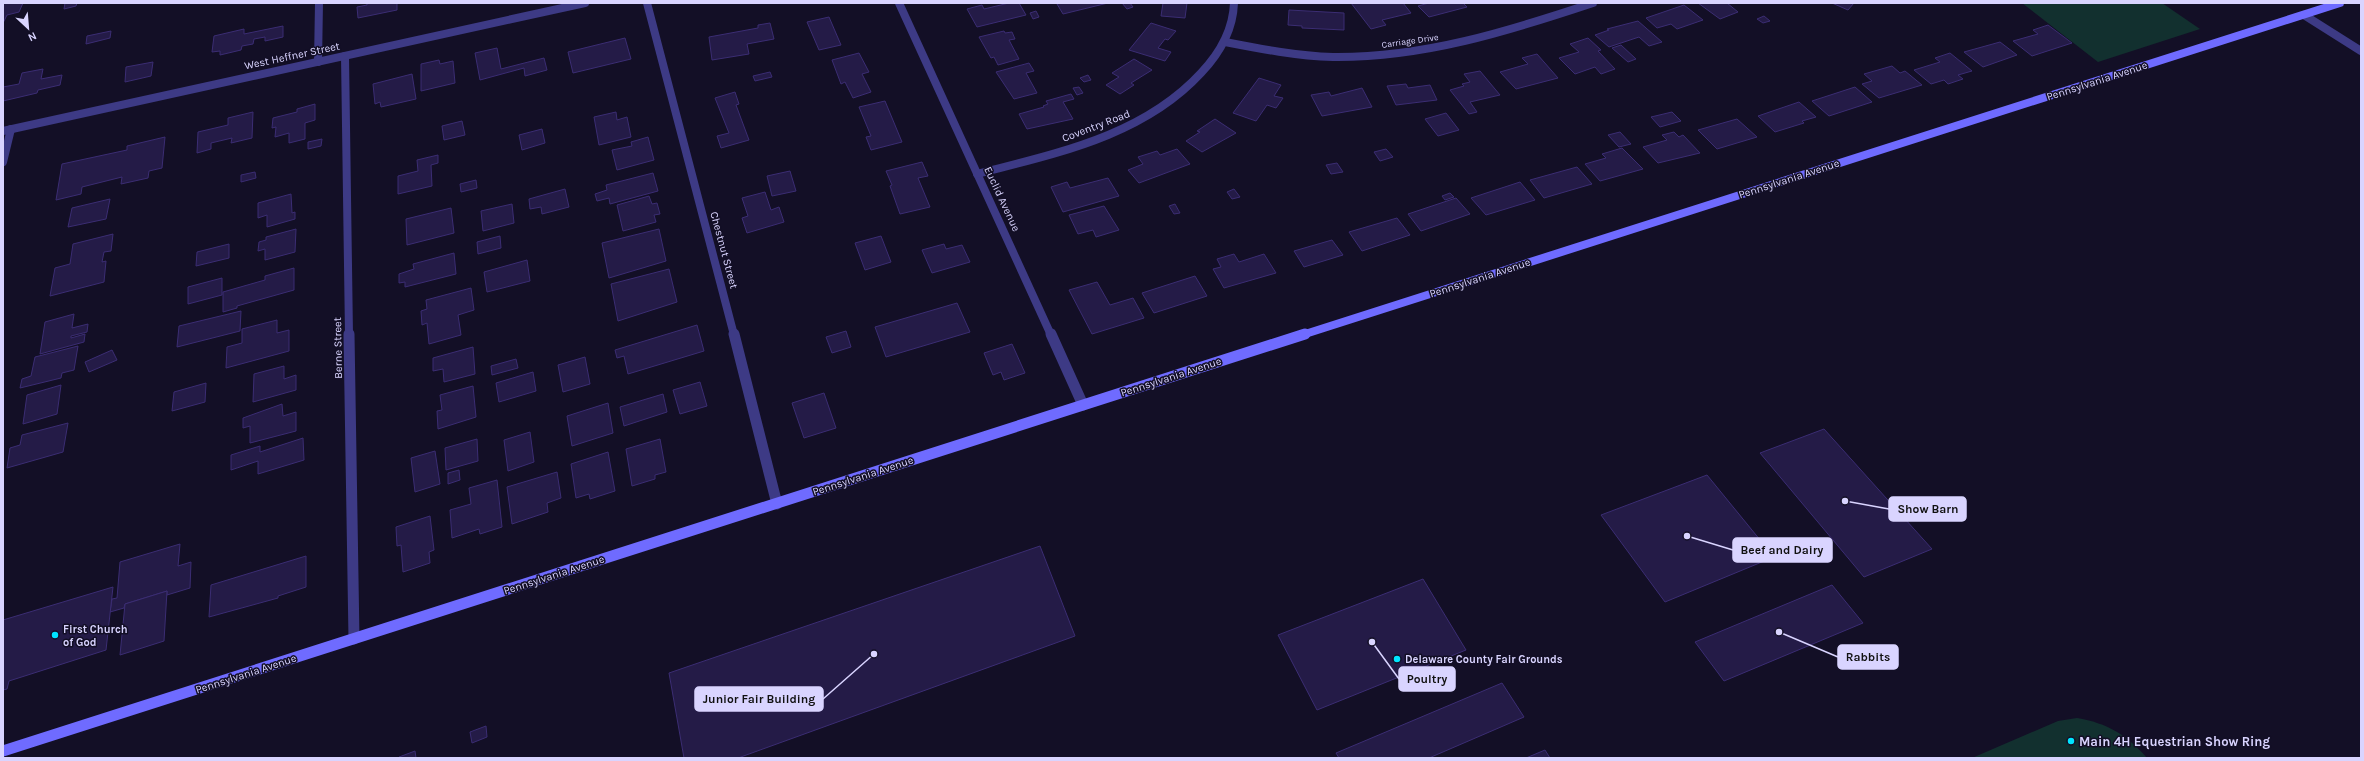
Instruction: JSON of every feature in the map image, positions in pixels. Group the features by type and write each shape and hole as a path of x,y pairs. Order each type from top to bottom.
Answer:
{"street":[{"path":"318,62 319,3"},
{"name":"West Heffner Street","path":"7,130 585,3"},
{"name":"Chestnut Street","path":"647,3 704,223 740,354 777,504"},
{"name":"Euclid Avenue","path":"899,3 1083,405"},
{"name":"Coventry Road","path":"977,174 1090,142 1132,125 1168,105 1192,85 1225,42 1231,26 1234,3"},
{"name":"Carriage Drive","path":"1225,42 1303,56 1352,57 1396,54 1456,43 1592,3"},
{"name":"Pennsylvania Avenue","path":"3,751 2340,3"},
{"path":"2304,15 2361,51"},
{"name":"Berne Street","path":"345,56 354,639"},
{"path":"3,162 7,130"}],"green space":[{"path":"2022,3 2162,3 2200,29 2098,62"},
{"name":"Main 4H Equestrian Show Ring","path":"2077,718 2098,723 2116,731 2132,743 2147,758 1972,758 2058,721"}],"building":[{"path":"3,3 23,3 19,12 7,15 3,23"},
{"path":"65,3 77,3 76,6 64,9"},
{"path":"367,3 397,3 397,10 358,18 357,7 367,5"},
{"path":"1009,3 1019,3 1026,15 977,27 967,9 982,5 984,9"},
{"path":"1108,3 1063,14 1057,4"},
{"path":"1122,3 1130,3 1133,7 1127,9"},
{"path":"1163,3 1187,3 1185,18 1161,16"},
{"path":"1351,3 1403,3 1411,13 1382,20 1386,25 1371,29"},
{"path":"1429,3 1463,3 1467,7 1429,17 1418,6"},
{"path":"1698,3 1727,3 1738,12 1720,19"},
{"path":"1832,3 1854,3 1848,10"},
{"path":"1684,5 1703,20 1677,29 1671,24 1657,28 1646,18"},
{"path":"1289,10 1344,13 1344,30 1302,28 1302,26 1288,25"},
{"path":"1036,11 1039,17 1033,19 1030,13"},
{"path":"1764,16 1770,21 1763,23 1757,19"},
{"path":"829,17 841,45 819,50 807,22"},
{"path":"1638,21 1662,42 1649,46 1639,37 1609,47 1595,35 1609,30 1607,29"},
{"path":"770,23 774,39 747,44 749,54 712,60 709,37 758,28 758,25"},
{"path":"1151,23 1176,31 1168,40 1165,39 1158,48 1171,52 1165,61 1129,50"},
{"path":"2048,25 2072,43 2032,56 2013,41 2038,34 2033,30"},
{"path":"283,26 283,37 265,41 265,37 254,39 253,44 242,46 241,50 220,55 220,51 212,52 214,36 244,29 244,34"},
{"path":"111,31 110,38 86,44 87,36"},
{"path":"1004,31 1005,33 1012,32 1015,39 1009,40 1019,59 998,65 994,57 991,58 979,37"},
{"path":"625,38 631,59 573,73 568,52"},
{"path":"1588,38 1601,50 1598,51 1615,69 1601,74 1595,67 1575,74 1559,58 1579,52 1570,44"},
{"path":"2000,42 2017,55 1983,67 1964,52"},
{"path":"1621,45 1636,59 1628,62 1612,48"},
{"path":"497,48 501,69 544,58 547,70 525,76 524,68 480,80 475,53"},
{"path":"859,53 869,72 862,74 871,92 853,98 845,82 841,84 832,60"},
{"path":"1950,53 1972,71 1958,75 1963,79 1948,84 1944,80 1931,84 1914,70 1940,62 1935,58"},
{"path":"1537,54 1558,78 1516,89 1500,72 1528,64 1522,58"},
{"path":"1134,59 1152,70 1131,83 1134,85 1120,94 1106,85 1119,77 1112,73"},
{"path":"439,60 440,64 453,61 455,83 421,91 421,64"},
{"path":"153,62 151,76 125,82 126,67"},
{"path":"1029,63 1034,71 1026,73 1037,93 1014,99 996,72"},
{"path":"1892,66 1900,73 1905,71 1922,85 1879,98 1862,84 1872,81 1864,74"},
{"path":"43,69 41,79 62,75 60,85 38,90 37,93 3,101 3,87 19,84 22,73"},
{"path":"1480,71 1500,95 1470,102 1477,112 1469,114 1450,90 1464,86 1462,84 1470,82 1464,74"},
{"path":"770,72 772,77 755,81 753,76"},
{"path":"412,74 416,99 381,107 380,102 375,104 373,84"},
{"path":"1088,75 1091,80 1084,82 1080,78"},
{"path":"1259,78 1281,85 1274,96 1283,98 1276,108 1267,105 1256,121 1233,113"},
{"path":"1406,84 1408,88 1430,85 1437,100 1396,105 1387,86"},
{"path":"1079,87 1083,93 1077,95 1073,88"},
{"path":"1855,87 1872,102 1829,116 1812,101"},
{"path":"1362,88 1372,107 1322,116 1311,95 1329,92 1331,96"},
{"path":"735,92 739,104 736,105 749,140 721,148 717,136 729,133 715,98"},
{"path":"1071,94 1074,99 1063,102 1073,119 1027,129 1019,114 1044,107 1043,106 1048,104 1046,101"},
{"path":"885,101 902,142 871,150 866,137 871,136 859,107"},
{"path":"1799,102 1816,117 1802,121 1804,123 1775,132 1758,116"},
{"path":"315,104 315,120 305,123 305,139 289,143 289,133 275,137 276,127 272,128 273,118 297,112 297,109"},
{"path":"253,112 252,138 231,143 232,138 211,143 211,149 197,153 198,132 228,125 228,118"},
{"path":"616,112 617,120 627,117 631,137 599,145 594,117"},
{"path":"1672,112 1681,121 1660,127 1651,117"},
{"path":"1446,113 1459,130 1438,136 1425,119"},
{"path":"1215,119 1236,133 1202,152 1186,141 1200,132 1197,131"},
{"path":"1737,119 1757,137 1717,149 1698,130"},
{"path":"462,121 465,135 444,140 442,126"},
{"path":"542,129 545,143 522,150 519,135"},
{"path":"1620,132 1631,144 1619,147 1608,135"},
{"path":"1674,132 1679,137 1683,135 1700,153 1658,163 1643,147 1667,140 1662,135"},
{"path":"165,137 162,168 149,171 148,178 121,184 122,177 82,187 81,194 56,200 62,164 127,150 127,146"},
{"path":"648,137 654,160 617,170 612,150 632,146 631,142"},
{"path":"322,139 321,146 308,149 308,142"},
{"path":"1622,148 1643,169 1600,181 1585,164 1606,158 1602,154"},
{"path":"1177,149 1190,164 1139,183 1128,170 1143,164 1138,157 1157,151 1160,155"},
{"path":"1386,149 1393,157 1380,161 1374,152"},
{"path":"438,155 438,163 431,165 432,186 398,194 398,176 418,171 417,160"},
{"path":"922,162 928,176 918,178 930,207 900,214 890,186 892,185 886,171"},
{"path":"1337,163 1343,172 1331,174 1326,165"},
{"path":"1577,167 1592,184 1544,198 1530,180"},
{"path":"790,171 796,191 772,196 767,176"},
{"path":"255,172 256,178 241,182 241,175"},
{"path":"653,173 658,191 610,204 609,198 597,201 595,194 607,190 606,185"},
{"path":"1108,178 1119,196 1063,212 1051,187 1067,182 1070,188"},
{"path":"476,180 477,188 461,192 460,184"},
{"path":"1520,182 1535,200 1486,215 1471,198"},
{"path":"565,189 569,207 542,214 541,207 530,209 529,199"},
{"path":"1234,189 1240,197 1232,199 1227,192"},
{"path":"765,192 771,210 779,207 784,222 747,233 742,218 748,216 742,198"},
{"path":"1450,193 1454,197 1445,200 1442,196"},
{"path":"291,194 292,213 295,212 295,219 267,227 267,215 258,218 258,203"},
{"path":"649,196 652,204 657,203 660,214 654,215 656,222 623,231 617,205"},
{"path":"1456,198 1470,214 1421,231 1408,214"},
{"path":"110,199 106,219 68,227 72,208"},
{"path":"512,204 514,223 483,231 481,211"},
{"path":"1175,204 1180,213 1174,214 1169,206"},
{"path":"1104,206 1119,230 1096,237 1093,230 1078,234 1069,215"},
{"path":"451,208 454,233 407,245 406,219"},
{"path":"1397,218 1410,235 1362,251 1349,232"},
{"path":"296,229 295,252 265,260 265,249 258,251 259,242 266,240 266,237"},
{"path":"659,229 666,261 609,278 602,243"},
{"path":"113,234 111,251 104,252 102,262 106,261 104,282 50,296 55,268 70,264 73,244"},
{"path":"500,236 501,248 478,254 477,242"},
{"path":"881,236 891,262 865,270 855,243"},
{"path":"1332,240 1343,255 1304,267 1294,251"},
{"path":"229,244 229,258 196,266 197,252"},
{"path":"944,244 946,249 962,245 970,262 932,273 922,250"},
{"path":"454,253 456,274 405,287 405,282 399,283 399,274 414,269 413,264"},
{"path":"1234,254 1239,262 1264,254 1276,273 1224,288 1213,269 1221,267 1217,259"},
{"path":"527,260 530,281 487,292 484,272"},
{"path":"294,268 294,290 237,306 237,308 223,312 223,292 265,280 265,276"},
{"path":"669,269 677,302 618,321 611,284"},
{"path":"1195,276 1207,296 1154,313 1142,293"},
{"path":"222,278 222,295 188,304 188,287"},
{"path":"1097,282 1110,305 1133,298 1144,318 1092,334 1069,290"},
{"path":"471,288 474,310 458,315 461,335 429,344 427,323 422,325 421,311 427,309 426,300"},
{"path":"957,303 970,332 886,357 875,327"},
{"path":"241,311 240,331 177,347 179,326"},
{"path":"74,314 72,328 88,324 87,332 71,336 71,338 85,334 84,342 40,354 45,322"},
{"path":"277,320 277,333 289,330 289,351 226,368 227,347 242,343 242,329"},
{"path":"697,325 704,351 628,374 624,356 617,358 615,350"},
{"path":"846,331 851,347 832,353 826,337"},
{"path":"1012,344 1025,373 1004,380 1001,372 993,375 984,353"},
{"path":"78,346 74,370 62,373 61,378 20,388 22,379 31,376 35,357"},
{"path":"473,347 475,374 444,382 443,369 433,371 433,358"},
{"path":"112,350 117,360 89,372 85,362"},
{"path":"585,357 590,384 563,392 558,365"},
{"path":"516,359 518,368 492,375 491,366"},
{"path":"284,366 284,379 296,375 296,390 253,402 254,374"},
{"path":"533,372 536,391 499,402 496,383"},
{"path":"700,382 707,406 680,414 673,390"},
{"path":"206,383 205,402 172,411 174,392"},
{"path":"61,385 57,414 23,424 27,395"},
{"path":"473,386 476,417 438,429 437,411 442,410 440,395"},
{"path":"824,393 836,428 804,438 792,403"},
{"path":"663,394 667,412 624,426 620,407"},
{"path":"608,403 613,433 572,446 567,416"},
{"path":"282,404 283,416 296,412 296,431 250,443 250,426 243,428 243,418"},
{"path":"68,423 63,452 7,468 10,448 20,445 22,435"},
{"path":"1824,429 1932,549 1864,577 1760,453"},
{"path":"530,432 534,462 508,471 504,440"},
{"path":"303,438 304,460 258,474 258,461 231,470 231,455 260,446 260,452"},
{"path":"477,439 478,461 446,470 445,448"},
{"path":"660,439 666,472 655,475 655,479 632,486 626,449"},
{"path":"435,451 440,484 415,492 411,458"},
{"path":"608,452 615,491 590,499 589,494 576,498 571,464"},
{"path":"459,470 460,480 448,484 448,473"},
{"path":"557,472 561,498 547,503 548,512 512,524 507,487"},
{"path":"1707,475 1774,557 1665,602 1601,515"},
{"path":"497,480 502,527 480,534 479,529 452,538 450,510 471,504 469,488"},
{"path":"430,516 434,550 429,552 430,563 403,572 401,545 397,546 396,527"},
{"path":"180,544 178,566 191,562 190,588 167,595 167,591 125,604 124,608 110,612 112,599 117,598 120,562"},
{"path":"1040,546 1075,636 738,758 684,758 669,673"},
{"path":"306,556 306,587 278,596 278,598 209,617 211,585"},
{"path":"1423,579 1466,650 1317,710 1278,635"},
{"path":"1832,585 1863,623 1724,681 1695,642"},
{"name":"First Church of God","path":"113,587 106,650 9,681 7,689 3,690 3,620"},
{"path":"167,591 164,641 120,655 125,604"},
{"path":"1502,683 1524,717 1429,758 1339,758 1336,753"},
{"path":"486,726 487,737 472,743 470,732"},
{"path":"1545,750 1550,758 1526,758"},
{"path":"415,751 416,758 399,758 399,757"}],"place":[{"name":"Show Barn","path":"1845,501"},
{"name":"Beef and Dairy","path":"1687,536"},
{"name":"Rabbits","path":"1779,632"},
{"name":"First Church of God","path":"55,635"},
{"name":"Poultry","path":"1372,642"},
{"name":"Junior Fair Building","path":"874,654"},
{"name":"Delaware County Fair Grounds","path":"1397,659"},
{"name":"Main 4H Equestrian Show Ring","path":"2071,741"}]}
